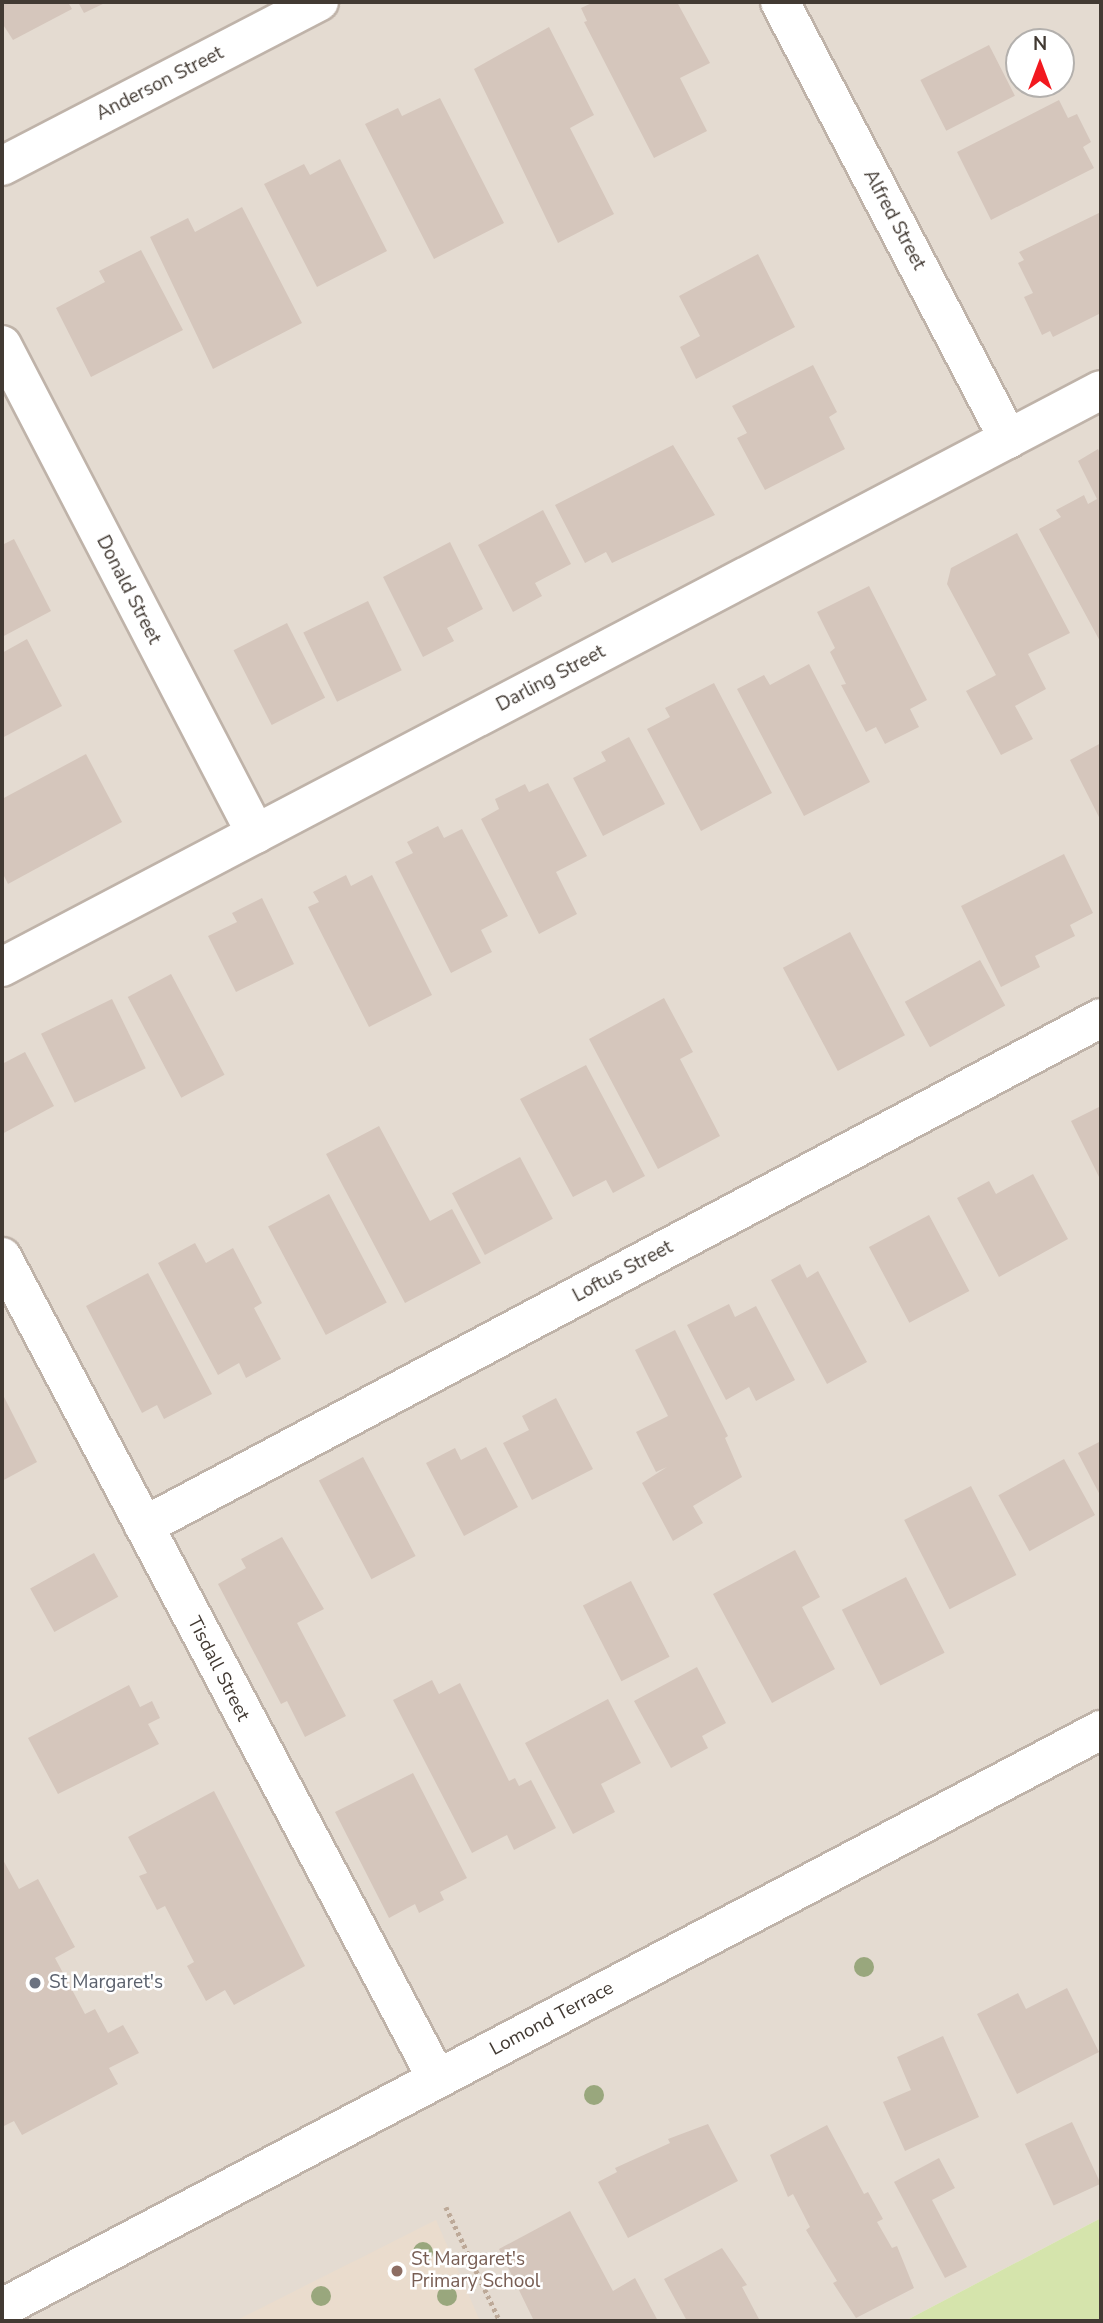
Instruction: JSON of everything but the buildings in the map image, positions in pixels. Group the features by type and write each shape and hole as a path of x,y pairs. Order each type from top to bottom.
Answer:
{"street":[{"name":"Anderson Street","path":"2,166 319,2"},
{"name":"Alfred Street","path":"780,2 1008,439"},
{"name":"Donald Street","path":"2,345 256,834"},
{"name":"Darling Street","path":"2,967 1101,390"},
{"name":"Loftus Street","path":"144,1526 1101,1018"},
{"name":"Tisdall Street","path":"2,1257 437,2079"},
{"name":"Lomond Terrace","path":"2,2308 1101,1730"}],"path":[{"path":"446,2207 500,2321"}],"shaded area":[{"path":"2,2 1101,2 1101,2218 905,2321 2,2321"},
{"name":"St Margaret's Primary School","path":"436,2220 480,2321 235,2321"}],"green space":[{"path":"1101,2218 1101,2321 905,2321"}],"place":[{"name":"St Margaret's","path":"35,1983"},
{"name":"St Margaret's Primary School","path":"397,2271"}]}
